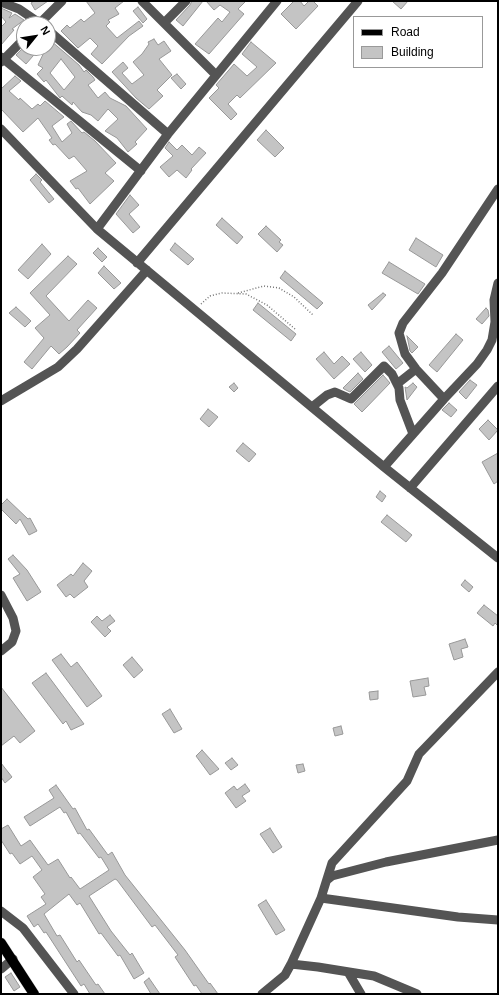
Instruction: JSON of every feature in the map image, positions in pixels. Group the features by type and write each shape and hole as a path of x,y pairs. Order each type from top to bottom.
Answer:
{"main road":[{"path":"1,943 34,994"}],"street":[{"path":"48,16 62,1"},
{"path":"142,1 216,75"},
{"path":"164,22 186,1"},
{"path":"97,229 168,134 277,1"},
{"path":"138,263 358,1"},
{"path":"1,2 19,9 29,16"},
{"path":"56,37 168,134"},
{"path":"16,46 2,59 141,171"},
{"path":"1,129 97,229 384,467 498,558"},
{"path":"444,399 416,369 405,354 400,341 399,333 403,323 442,273 498,189"},
{"path":"1,401 58,367 77,349 147,270"},
{"path":"384,467 477,364 487,350 492,340 495,322 494,300 498,283"},
{"path":"312,407 327,395 335,392 351,399 384,366 392,374 397,384 400,400 413,434"},
{"path":"397,384 416,369"},
{"path":"410,488 498,386"},
{"path":"1,595 13,618 16,631 12,642 1,651"},
{"path":"262,994 285,975 291,964 321,898 332,863 407,781 419,754 498,672"},
{"path":"327,880 332,876 386,862 498,840"},
{"path":"321,898 458,917 498,920"},
{"path":"1,911 23,928 74,994"},
{"path":"1,969 12,959"},
{"path":"291,964 318,966 374,976 417,994"},
{"path":"348,972 361,994"}],"path":[{"path":"236,294 264,286 279,288 294,297 313,315"},
{"path":"195,310 210,296 222,294 246,294 267,305 295,329"}],"building":[{"path":"34,1 48,1 35,10 31,3"},
{"path":"86,1 124,1 115,8 119,14 108,20 110,22 106,26 117,38 139,21 143,26 129,36 102,64 91,54 98,46 90,38 78,48 61,31 67,25 70,28 81,19 84,22 95,13"},
{"path":"192,1 203,1 183,26 176,20"},
{"path":"206,1 246,1 238,9 244,14 209,54 195,44 218,18 222,22 230,12 220,5 214,10"},
{"path":"294,1 300,1 304,6 309,1 313,1 318,6 296,29 281,14"},
{"path":"392,1 408,1 401,9"},
{"path":"138,7 147,19 143,23 133,11"},
{"path":"1,8 12,13 9,18 15,14 18,16 16,16 16,26 12,29 14,30 1,45 1,27 6,22 1,16"},
{"path":"154,39 158,45 164,41 171,51 159,59 172,75 157,90 163,96 149,109 136,98 112,72 123,62 128,68 122,73 132,84 144,75 133,62 142,54 149,44 148,42"},
{"path":"251,42 276,63 240,98 237,95 228,104 237,114 231,120 209,98 219,88 216,85 234,64 247,76 257,67 242,54"},
{"path":"56,45 79,65 84,72 86,70 93,77 95,80 88,85 98,98 105,92 110,98 126,106 147,129 135,142 137,144 128,152 117,138 105,131 118,119 108,109 98,121 91,115 82,112 73,102 72,105 62,96 60,98 46,80 44,82 37,74 43,68 38,65 42,56 56,56","holes":["61,59 75,77 64,90 50,73"]},
{"path":"17,56 33,56 26,64"},
{"path":"177,74 186,84 181,89 171,78"},
{"path":"15,76 21,81 9,91 19,100 20,98 32,109 38,104 40,106 45,101 64,117 52,126 62,142 72,133 67,124 71,121 82,133 84,132 95,141 116,163 105,173 114,181 90,204 78,188 76,189 70,181 87,171 74,156 69,159 55,144 53,145 49,140 52,138 38,118 23,132 1,109 1,89"},
{"path":"266,130 284,148 275,157 257,140"},
{"path":"169,142 177,150 182,145 192,155 199,147 206,153 191,169 192,170 186,178 177,170 169,177 160,167 173,156 165,148"},
{"path":"36,174 42,180 40,182 54,199 49,203 30,180"},
{"path":"130,195 139,205 129,214 140,227 133,233 116,214"},
{"path":"222,218 243,237 237,244 216,225"},
{"path":"266,226 281,240 279,242 283,245 277,252 258,234"},
{"path":"416,238 443,255 436,267 409,250"},
{"path":"175,243 194,259 188,265 170,250"},
{"path":"42,244 51,254 28,279 18,270"},
{"path":"98,248 107,257 102,262 93,253"},
{"path":"68,256 77,264 46,296 69,321 88,300 97,308 77,330 80,333 67,347 59,354 51,346 32,369 24,362 44,338 35,328 50,315 30,293"},
{"path":"389,262 425,284 418,294 382,273"},
{"path":"104,266 121,283 114,289 98,273"},
{"path":"285,271 323,303 317,309 280,278"},
{"path":"383,293 386,295 372,310 368,305"},
{"path":"258,303 296,334 291,341 253,310"},
{"path":"16,307 31,321 25,327 9,313"},
{"path":"486,308 489,316 482,324 476,319"},
{"path":"456,334 463,340 437,372 429,365"},
{"path":"407,336 418,347 412,353 410,351"},
{"path":"389,346 403,363 396,369 382,352"},
{"path":"324,352 334,364 342,356 350,364 334,379 316,359"},
{"path":"361,352 372,365 365,372 353,359"},
{"path":"358,373 363,379 350,392 344,389 343,388"},
{"path":"383,375 390,383 362,412 354,404"},
{"path":"470,380 477,385 466,399 459,392"},
{"path":"234,383 238,388 234,392 229,387"},
{"path":"413,383 417,387 407,400 405,387 407,388"},
{"path":"449,403 457,410 451,417 442,410"},
{"path":"208,409 218,417 209,427 200,419"},
{"path":"488,420 498,430 489,440 479,429"},
{"path":"243,443 256,454 249,462 236,451"},
{"path":"498,453 498,481 494,484 482,462"},
{"path":"380,491 386,496 382,502 376,497"},
{"path":"7,499 28,519 30,518 37,531 29,535 20,519 16,524 1,509 1,505"},
{"path":"387,515 412,535 406,542 381,522"},
{"path":"13,555 27,570 41,592 27,601 13,578 20,574 8,559"},
{"path":"83,563 92,571 84,581 88,587 74,598 70,594 66,597 57,585 71,574 73,576"},
{"path":"465,580 473,587 469,592 461,585"},
{"path":"484,605 498,616 498,626 495,623 493,626 477,613"},
{"path":"110,615 115,621 107,627 111,631 105,637 91,622 97,616 102,621"},
{"path":"465,639 468,647 461,649 463,657 454,660 449,644"},
{"path":"61,654 71,667 77,662 102,696 87,707 52,660"},
{"path":"132,657 143,670 134,678 123,665"},
{"path":"46,673 84,724 71,730 66,721 63,724 32,683"},
{"path":"428,678 429,686 424,687 426,695 413,697 410,681"},
{"path":"1,687 35,731 20,743 14,736 1,746"},
{"path":"378,691 378,699 370,700 369,692"},
{"path":"170,709 182,729 174,733 162,714"},
{"path":"341,726 343,734 335,736 333,728"},
{"path":"202,750 219,769 210,775 196,756"},
{"path":"232,758 238,765 231,770 225,763"},
{"path":"1,763 12,777 5,783 1,777"},
{"path":"303,764 305,771 298,773 296,765"},
{"path":"245,784 250,791 242,796 246,801 236,808 225,793 234,786 237,790"},
{"path":"56,785 73,809 75,808 87,830 89,829 108,855 112,852 125,875 218,994 202,994 196,985 194,986 175,957 178,955 155,925 152,927 115,879 89,896 111,931 130,955 132,953 144,973 134,979 120,955 118,956 101,933 99,934 80,903 77,905 69,894 44,914 57,936 60,935 77,962 79,960 96,985 98,984 105,994 90,994 84,984 81,986 46,932 44,933 38,924 34,927 27,916 46,904 41,897 45,894 33,877 42,870 32,856 20,864 12,853 10,854 1,840 1,829 8,825 21,846 30,840 48,865 58,859 70,878 71,877 80,889 109,870 101,857 99,858 80,833 78,834 66,812 64,813 60,807 30,826 24,817 54,798 49,790"},
{"path":"270,828 282,847 273,853 260,834"},
{"path":"266,900 285,930 276,935 258,905"},
{"path":"11,973 20,987 14,991 5,977"},
{"path":"149,978 160,994 151,994 144,982"}]}
